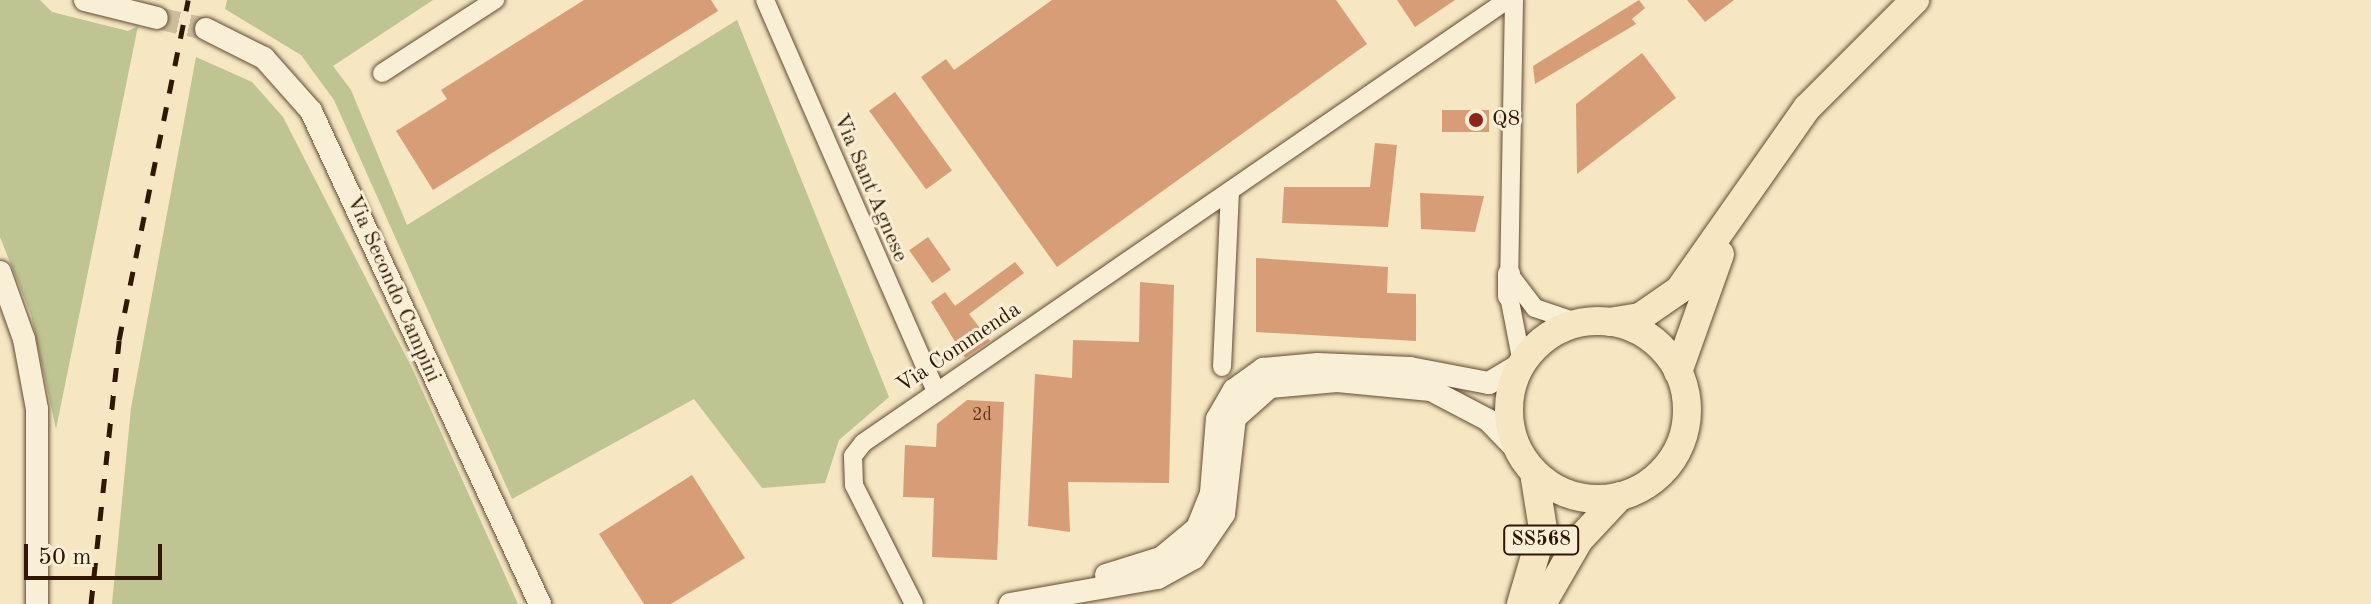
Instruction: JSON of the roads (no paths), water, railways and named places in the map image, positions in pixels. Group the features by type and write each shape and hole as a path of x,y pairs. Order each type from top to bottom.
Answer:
{"main road":[{"path":"1608,322 1649,338 1678,372 1686,413 1675,454 1646,485 1620,496 1565,493 1527,462 1508,408 1522,363 1546,337 1579,323 1640,317 1660,306 1738,213 1807,108 1915,0"},
{"path":"1678,372 1738,213"},
{"name":"SS568","path":"1521,604 1543,529 1527,462"},
{"name":"SS568","path":"1542,604 1579,540 1620,496"}],"street":[{"path":"85,0 157,18"},
{"path":"382,73 495,0"},
{"name":"Via Sant'Agnese","path":"765,0 936,392"},
{"name":"Via Commenda","path":"914,604 850,471 863,443 1507,0"},
{"path":"1012,603 1161,558 1190,537 1211,493 1217,419 1234,390 1263,369 1318,364 1410,368 1489,383 1522,363 1509,285 1514,0"},
{"name":"Via Secondo Campini","path":"206,29 273,65 311,111 534,600"},
{"path":"1222,367 1230,191"},
{"path":"0,272 24,339 37,409 37,604"},
{"path":"1509,285 1535,308 1579,323"},
{"path":"1012,603 1158,578 1194,558 1224,514 1235,418 1270,387 1337,381 1431,390 1488,420 1527,462"}],"tunnel":[{"path":"157,18 206,29"}],"railway":[{"path":"91,604 119,340 188,0"}],"place":[{"name":"Q8","path":"1476,120"}]}
